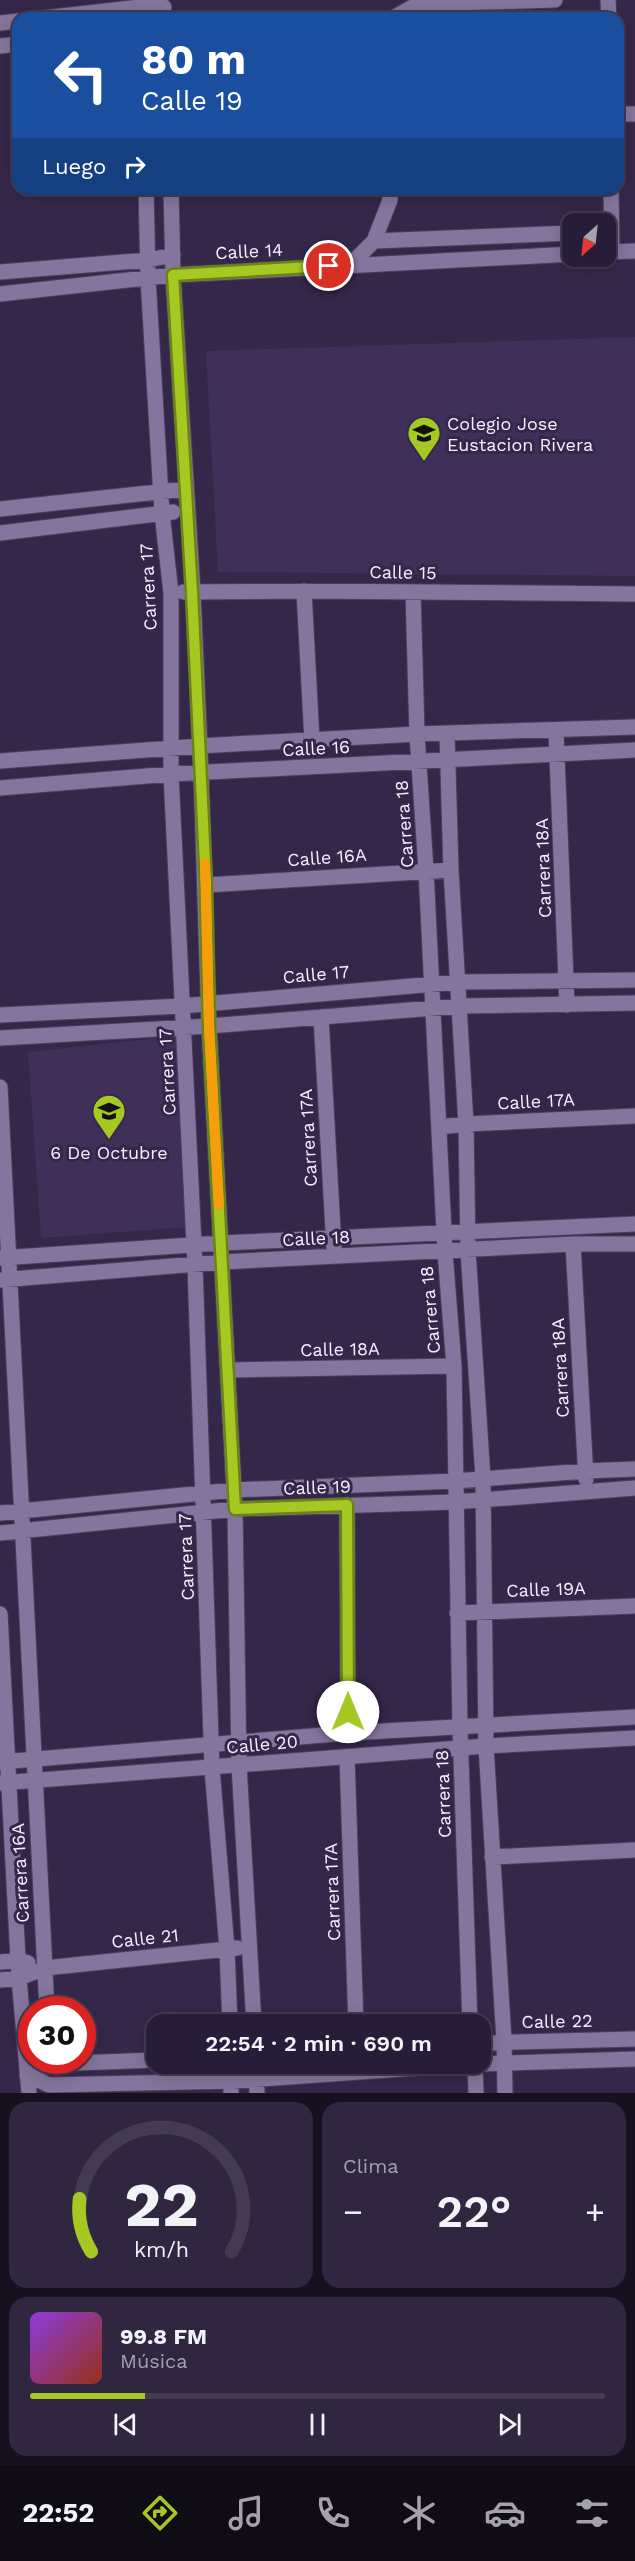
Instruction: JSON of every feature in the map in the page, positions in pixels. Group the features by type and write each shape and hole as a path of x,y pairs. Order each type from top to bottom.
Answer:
{"street":[{"path":"403,12 418,4 555,0"},
{"path":"102,12 164,8"},
{"name":"Carrera 17","path":"146,195 148,278 162,513 171,593 171,774 195,1246 212,1768 227,1949 230,2014"},
{"path":"171,195 173,275 201,772 209,1026 235,1509 239,1766 253,2014"},
{"path":"351,264 374,241 390,195"},
{"path":"610,213 611,195"},
{"path":"374,241 562,233"},
{"path":"616,252 635,251"},
{"name":"Calle 14","path":"0,294 173,275 562,254"},
{"path":"0,272 148,260 173,255"},
{"path":"0,508 185,489"},
{"path":"0,533 186,511"},
{"path":"304,591 312,741"},
{"name":"Calle 15","path":"171,593 304,591 635,594"},
{"name":"Carrera 18","path":"413,592 417,734 453,1366 457,1613 470,2014"},
{"name":"Calle 16","path":"0,761 199,746 417,734 635,727"},
{"name":"Carrera 18A","path":"556,731 559,755 567,1005"},
{"path":"447,734 450,761 451,870 466,1124 468,1250 484,1499 486,1746 504,2041 505,2093"},
{"name":"Calle 16","path":"0,788 201,772 635,750"},
{"name":"Calle 16A","path":"206,885 451,870"},
{"name":"Calle 17","path":"0,1015 182,1006 458,982 635,980"},
{"path":"0,1038 209,1026 459,1006 635,1003"},
{"name":"Carrera 17A","path":"321,1017 334,1256"},
{"name":"Carrera 16A","path":"0,1087 5,1279 46,1996"},
{"name":"Calle 17A","path":"439,1127 635,1116"},
{"name":"Calle 18","path":"5,1258 221,1243 635,1224"},
{"name":"Carrera 18A","path":"573,1244 587,1491"},
{"name":"Calle 18","path":"5,1279 222,1262 573,1244 635,1244"},
{"name":"Calle 18A","path":"228,1370 453,1366"},
{"name":"Calle 19","path":"0,1513 204,1492 455,1481 585,1471 635,1470"},
{"name":"Calle 19","path":"0,1533 235,1509 455,1502 635,1488"},
{"path":"347,1505 348,1733"},
{"name":"Calle 19A","path":"457,1613 486,1610 635,1606"},
{"name":"Carrera 16A","path":"0,1614 5,1783 29,2093"},
{"name":"Calle 20","path":"5,1761 348,1733 635,1717"},
{"name":"Calle 20","path":"5,1783 486,1746 635,1738"},
{"name":"Carrera 17A","path":"347,1757 356,2014"},
{"path":"492,1857 635,1850"},
{"name":"Calle 21","path":"0,1980 19,1978 45,1968 249,1947"},
{"name":"Calle 21","path":"0,1962 18,1960 45,1968"},
{"name":"Calle 22","path":"491,2042 635,2039"},
{"path":"491,2063 635,2059"},
{"path":"96,2061 146,2060"},
{"path":"27,2075 49,2089 231,2087 257,2079 329,2074"},
{"path":"475,2074 476,2093"}],"shaded area":[{"name":"Colegio Jose Eustacion Rivera","path":"635,337 635,576 218,572 206,351"},
{"name":"6 De Octubre","path":"178,1036 189,1227 41,1238 28,1052"}],"slow traffic":[{"path":"205,863 209,1026 219,1205"}],"place":[{"name":"Colegio Jose Eustacion Rivera","path":"424,462"},
{"name":"6 De Octubre","path":"109,1140"}],"route":[{"path":"329,266 173,275 192,592 206,885 209,1026 235,1509 347,1505 348,1712"}]}
